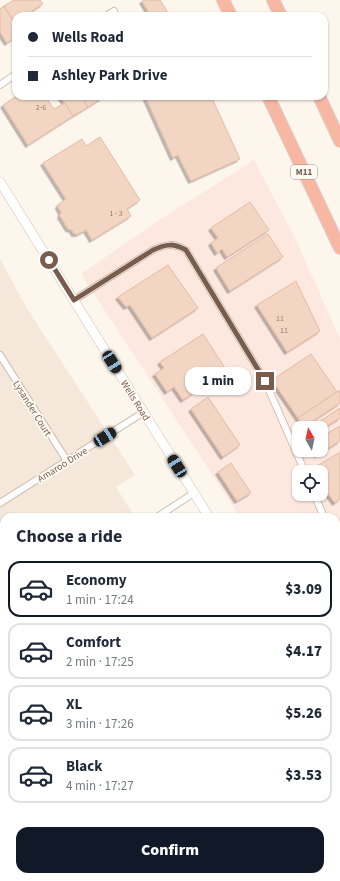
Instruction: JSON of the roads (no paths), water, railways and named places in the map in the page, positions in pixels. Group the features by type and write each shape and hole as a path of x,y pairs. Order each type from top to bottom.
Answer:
{"highway":[{"path":"223,0 229,12"},
{"path":"274,0 279,12"},
{"name":"M11","path":"270,100 340,248"},
{"path":"321,100 340,141"}],"main road":[{"name":"Wells Road","path":"0,182 206,513"}],"street":[{"path":"0,85 12,77"},
{"path":"74,300 153,250 165,245 175,244 186,250 265,381 301,465"},
{"name":"Lysander Court","path":"0,355 67,461"},
{"name":"Amaroo Drive","path":"0,504 144,412"},
{"path":"163,513 194,493"},
{"path":"317,501 322,513"}]}
